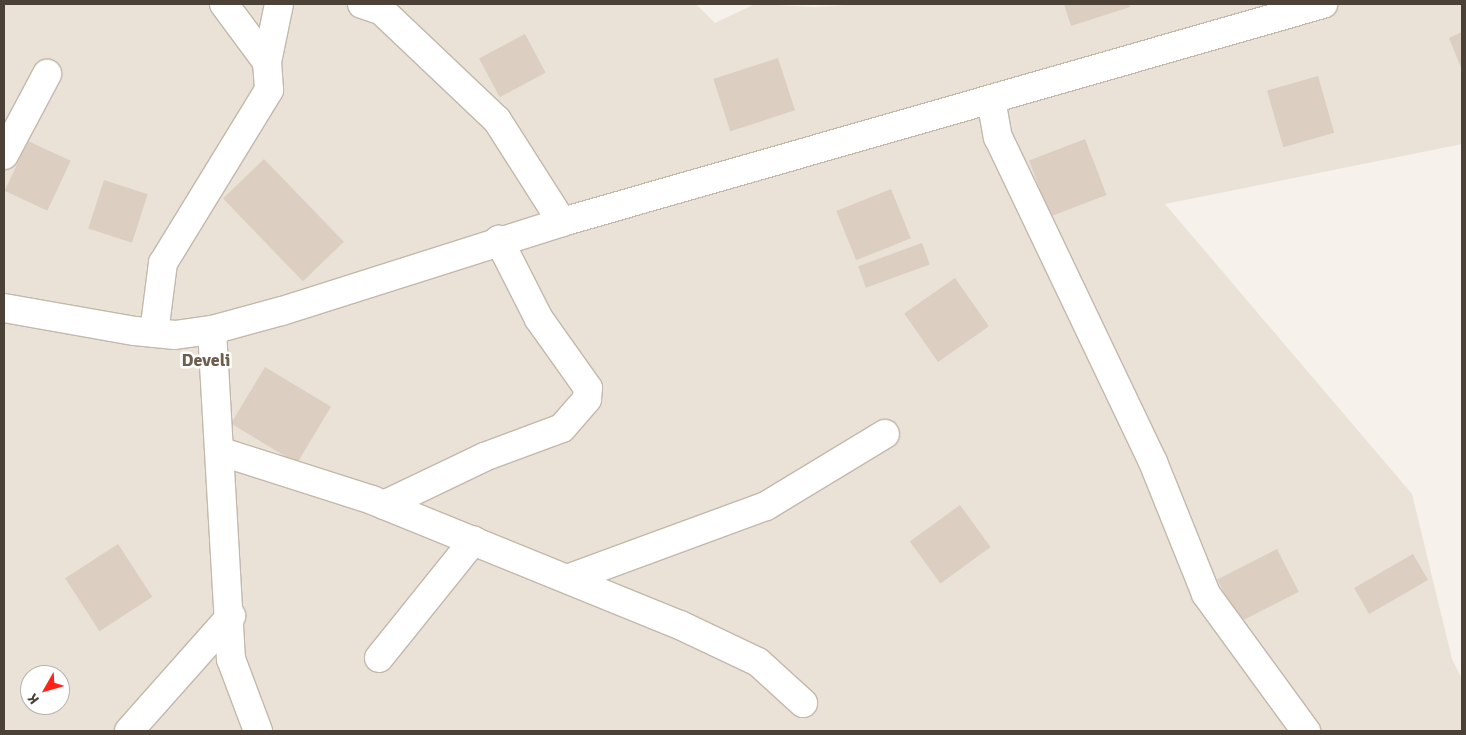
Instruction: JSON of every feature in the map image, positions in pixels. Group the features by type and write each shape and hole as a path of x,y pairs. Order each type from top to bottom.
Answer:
{"street":[{"path":"224,4 267,62"},
{"path":"154,333 164,263 269,90 267,62 279,4"},
{"path":"362,4 382,11 497,120 562,222"},
{"path":"4,308 154,333 175,335 212,330 282,312 499,240 1323,4"},
{"path":"4,155 47,74"},
{"path":"991,99 998,136 1153,462 1206,594 1306,731"},
{"path":"384,505 484,457 562,428 586,399 588,388 539,319 499,240"},
{"path":"212,330 222,452 231,616 231,659 258,731"},
{"path":"570,578 766,506 885,434"},
{"path":"222,452 384,505 570,578 758,662 803,703"},
{"path":"379,658 474,540"},
{"path":"130,731 182,667 231,616"}],"shaded area":[{"path":"4,4 696,4 715,23 755,4 815,7 863,4 1462,4 1462,144 1165,204 1412,494 1452,659 1462,679 1462,731 4,731"}],"building":[{"path":"1064,4 1129,4 1130,7 1071,26"},
{"path":"1462,32 1462,70 1449,38"},
{"path":"525,34 546,73 500,97 479,58"},
{"path":"778,58 795,110 730,131 713,79"},
{"path":"1318,76 1334,133 1283,147 1267,91"},
{"path":"1085,139 1107,195 1050,217 1029,161"},
{"path":"28,141 71,161 47,211 5,191"},
{"path":"264,159 344,242 303,281 223,199"},
{"path":"104,180 148,194 132,243 88,229"},
{"path":"891,189 911,238 856,260 836,211"},
{"path":"922,243 930,265 866,288 858,266"},
{"path":"955,278 989,326 938,362 904,314"},
{"path":"265,367 331,407 297,463 231,424"},
{"path":"960,505 991,547 940,584 910,541"},
{"path":"118,544 152,597 99,631 65,578"},
{"path":"1277,549 1299,592 1239,622 1217,579"},
{"path":"1413,554 1428,580 1369,614 1354,588"}],"district":[{"name":"Develi","path":"206,360"}]}
